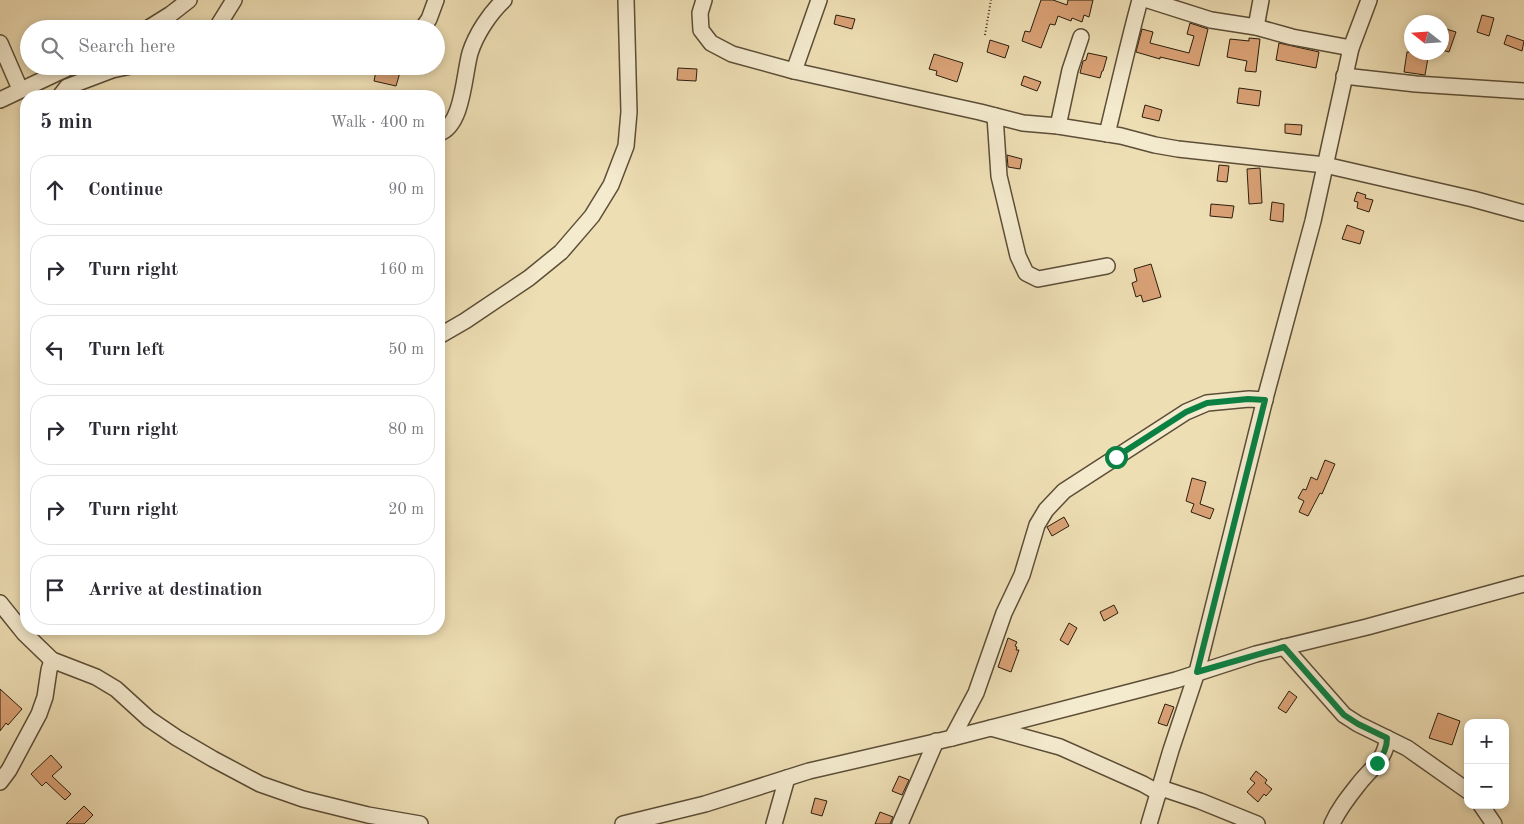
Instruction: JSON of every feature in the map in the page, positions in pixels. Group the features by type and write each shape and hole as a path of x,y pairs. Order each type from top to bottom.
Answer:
{"street":[{"path":"162,20 189,0"},
{"path":"222,20 234,0"},
{"path":"428,20 436,0"},
{"path":"445,131 455,120 470,52 484,26 504,0"},
{"path":"445,333 465,322 529,278 561,252 592,216 611,185 626,146 629,112 626,0"},
{"path":"704,0 700,13 701,30 711,43 732,54 794,71 1023,123 1058,126 1121,136 1178,149 1325,165 1474,199 1524,213"},
{"path":"794,71 819,0"},
{"path":"1107,134 1140,0"},
{"path":"1148,0 1211,20 1256,27 1292,37 1351,48"},
{"path":"1256,27 1262,0"},
{"path":"1149,824 1197,672 1265,400 1308,239 1351,48 1369,0"},
{"path":"1058,126 1070,70 1080,37"},
{"path":"0,43 20,89"},
{"path":"0,100 52,75"},
{"path":"65,90 68,87 99,75"},
{"path":"1344,76 1416,84 1524,91"},
{"path":"995,116 999,176 1018,256 1026,273 1038,279 1107,266"},
{"path":"952,738 976,693 1004,613 1022,575 1037,525 1046,510 1064,491 1186,412 1207,403 1248,399 1265,400"},
{"path":"623,824 705,804 809,771 952,738 1151,687 1284,647 1367,627 1524,584"},
{"path":"0,603 20,628"},
{"path":"26,635 52,660 96,677 116,689 149,719 177,738 260,784 303,799 368,815 420,824"},
{"path":"1284,647 1344,715 1407,748 1464,788"},
{"path":"0,782 39,714 45,697 52,660"},
{"path":"990,728 1060,747 1143,784 1200,801 1258,824"},
{"path":"1332,824 1344,804 1383,755 1387,745 1387,738"},
{"path":"900,824 936,741"},
{"path":"774,824 787,778"},
{"path":"1485,809 1494,824"}],"path":[{"path":"985,35 991,0"}],"building":[{"path":"1041,0 1053,0 1067,5 1068,0 1093,0 1089,17 1084,15 1082,22 1072,18 1071,21 1058,16 1055,25 1050,24 1041,48 1022,41 1025,31 1030,32"},
{"path":"836,15 855,19 852,29 834,24"},
{"path":"1482,15 1494,18 1489,36 1477,32"},
{"path":"1190,23 1208,29 1199,66 1160,57 1160,59 1136,52 1142,29 1153,32 1150,43 1189,53 1194,36 1187,34"},
{"path":"1449,30 1456,32 1449,52"},
{"path":"1507,35 1524,41 1522,51 1504,44"},
{"path":"1249,38 1260,39 1256,72 1245,71 1247,61 1227,57 1230,39 1249,41"},
{"path":"990,40 1009,46 1005,58 987,52"},
{"path":"1279,43 1319,52 1316,68 1276,60"},
{"path":"1088,53 1107,57 1100,78 1080,73 1083,61 1086,60"},
{"path":"934,54 963,63 957,82 936,75 937,71 929,69"},
{"path":"1406,60 1428,60 1425,75 1404,72"},
{"path":"678,68 697,69 696,81 677,80"},
{"path":"375,75 399,75 396,86 374,81"},
{"path":"1024,76 1041,82 1037,91 1021,85"},
{"path":"1239,88 1261,91 1259,106 1237,103"},
{"path":"1145,105 1162,110 1159,121 1142,117"},
{"path":"1285,124 1302,125 1301,135 1285,133"},
{"path":"1007,155 1022,159 1020,169 1008,167"},
{"path":"1219,165 1229,166 1227,182 1217,181"},
{"path":"1260,168 1262,203 1249,204 1247,169"},
{"path":"1357,192 1366,195 1365,198 1373,200 1369,212 1357,208 1358,202 1354,201"},
{"path":"1272,202 1284,204 1283,222 1270,220"},
{"path":"1211,204 1234,206 1232,218 1210,216"},
{"path":"1347,225 1364,231 1360,244 1342,239"},
{"path":"1151,264 1161,297 1143,302 1141,295 1136,297 1132,283 1137,281 1134,269"},
{"path":"1325,460 1335,464 1322,494 1320,493 1308,516 1299,512 1304,501 1298,498 1303,489 1306,490 1311,477 1317,480"},
{"path":"1192,478 1206,482 1200,504 1214,509 1210,519 1191,512 1194,504 1186,501"},
{"path":"1064,517 1069,526 1052,536 1047,527"},
{"path":"1114,605 1118,613 1104,621 1100,612"},
{"path":"1069,623 1077,628 1068,645 1060,640"},
{"path":"1008,638 1017,642 1016,650 1019,650 1011,672 998,667"},
{"path":"0,689 22,709 0,731"},
{"path":"1289,691 1297,697 1286,713 1278,708"},
{"path":"1165,704 1174,707 1167,726 1158,723"},
{"path":"1438,713 1460,721 1452,745 1429,738"},
{"path":"51,755 62,767 52,776 71,794 65,800 46,782 42,786 31,774"},
{"path":"1256,771 1267,780 1265,783 1272,789 1266,796 1264,794 1258,802 1247,792 1255,783 1250,779"},
{"path":"899,776 909,780 902,795 892,791"},
{"path":"815,798 827,801 822,816 811,813"},
{"path":"84,806 93,815 84,824 66,824"},
{"path":"880,812 893,817 890,824 875,824"}],"route":[{"path":"1116,457 1186,412 1207,403 1248,399 1265,400 1197,672 1284,647 1344,715 1387,738 1387,745 1377,763"}]}
